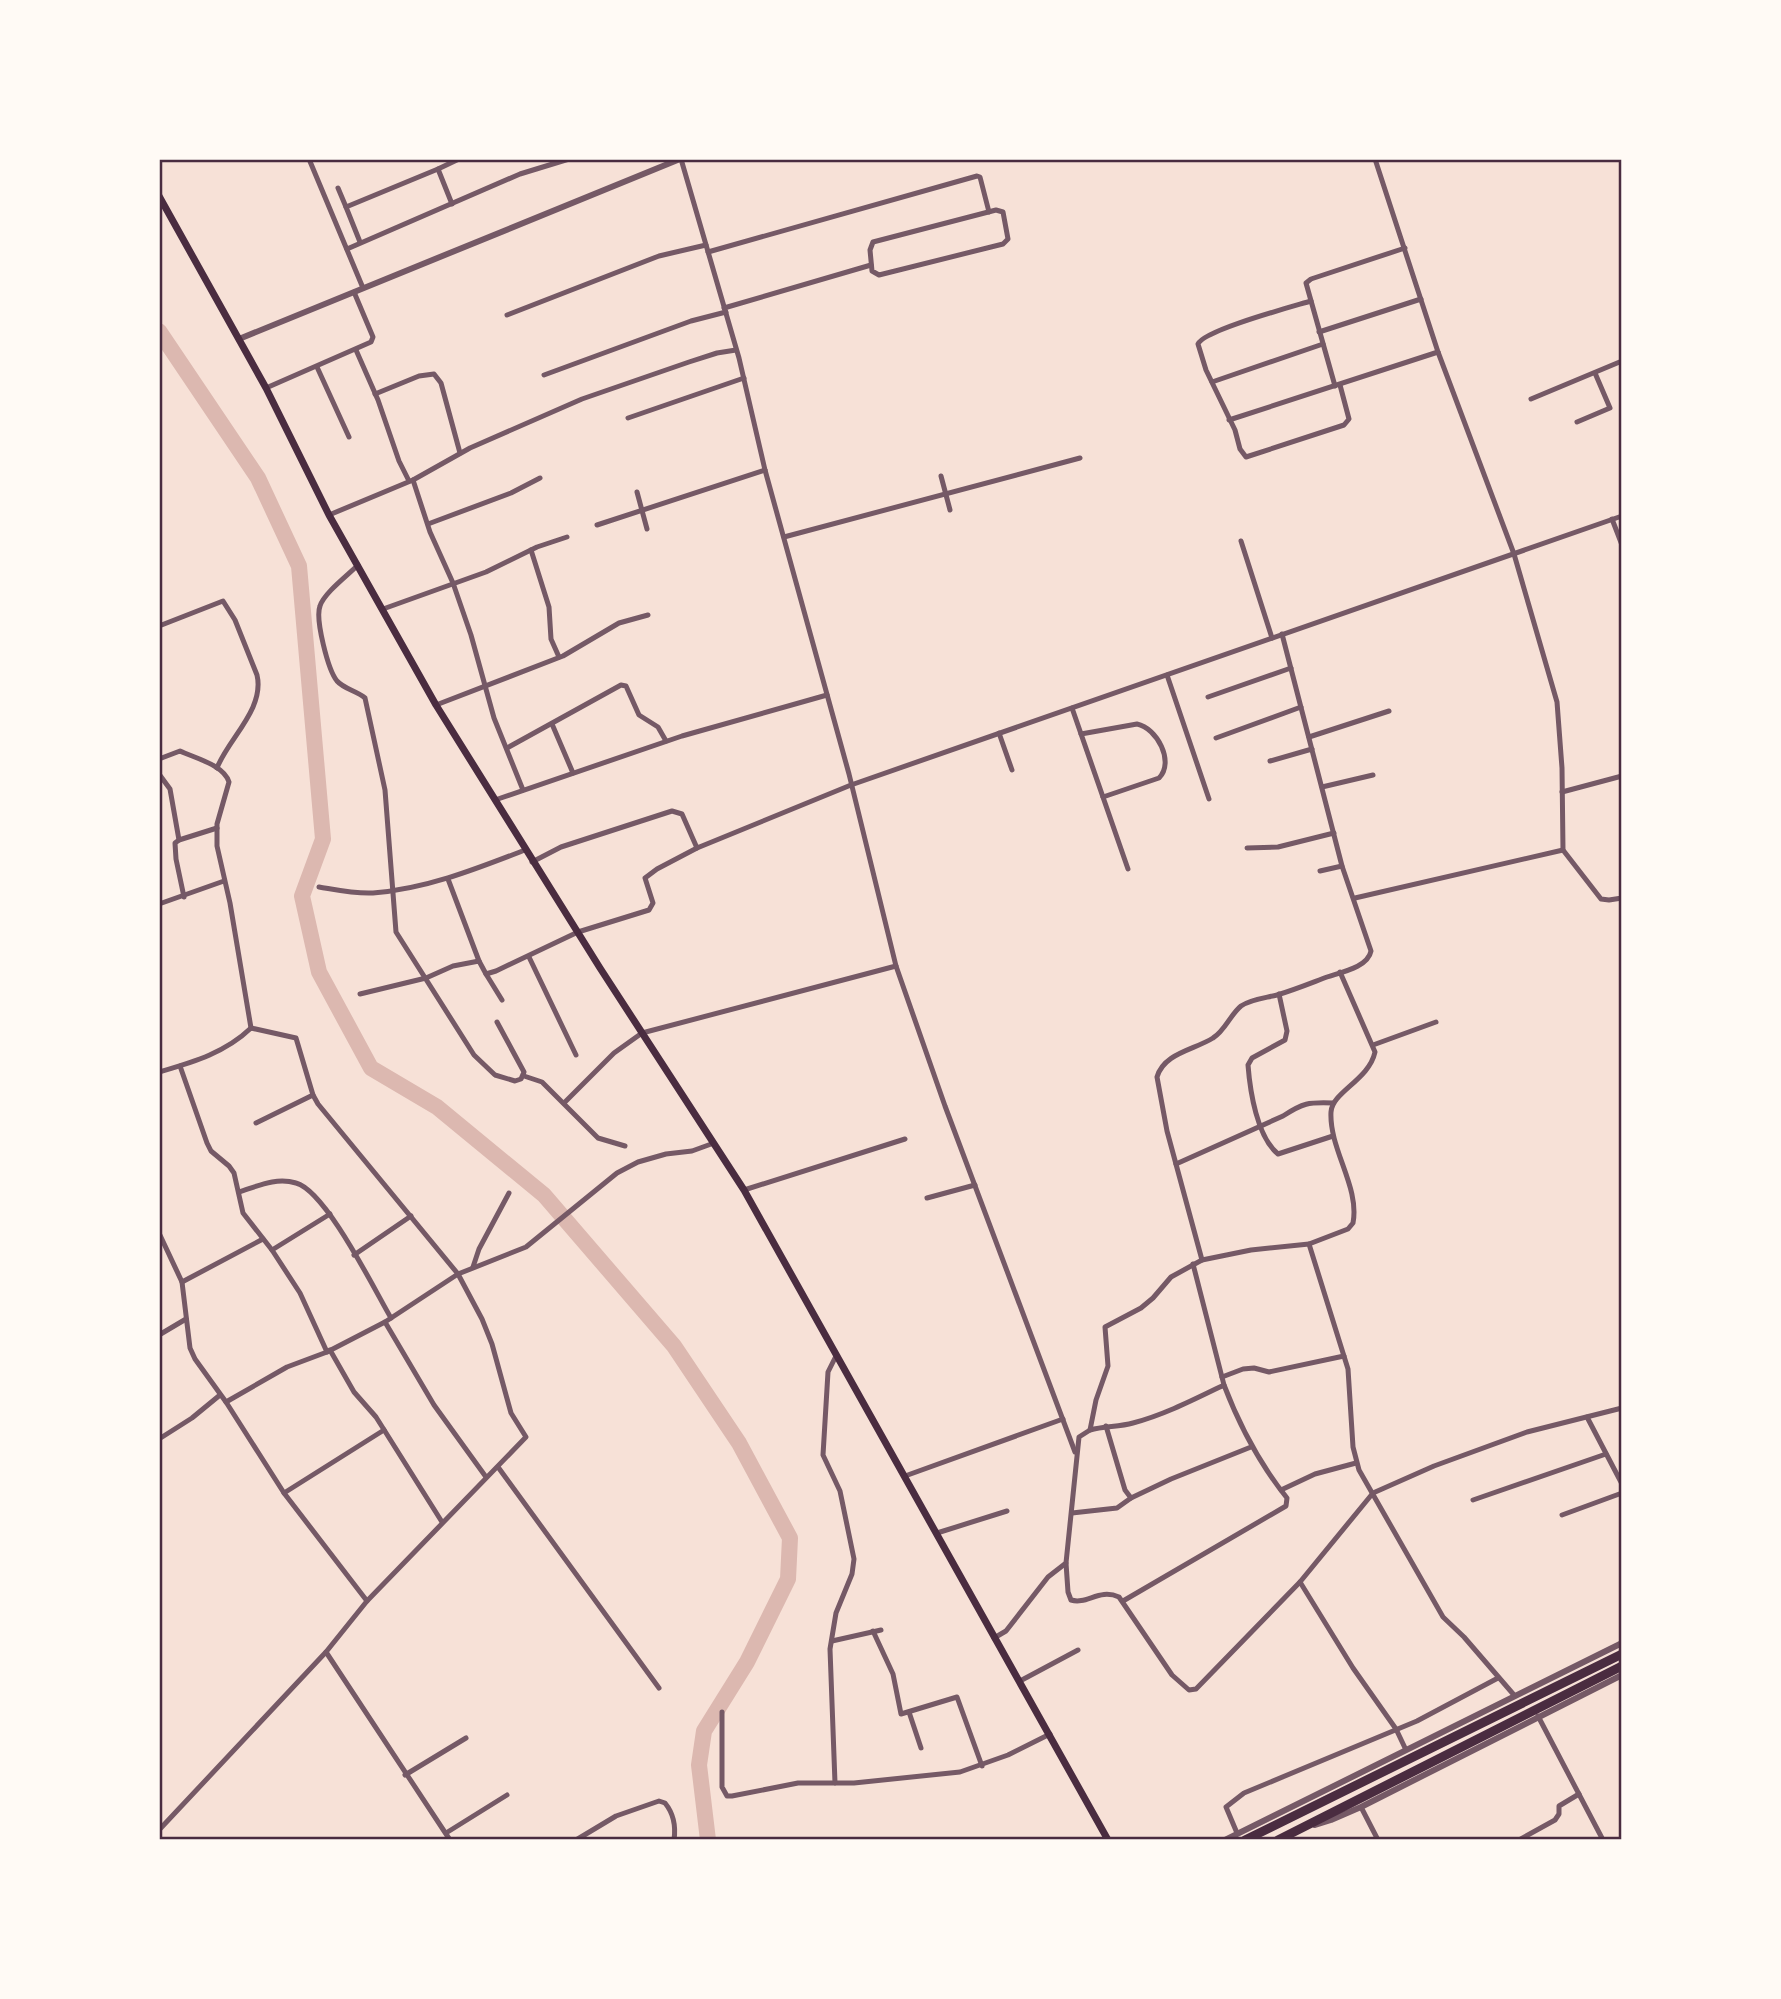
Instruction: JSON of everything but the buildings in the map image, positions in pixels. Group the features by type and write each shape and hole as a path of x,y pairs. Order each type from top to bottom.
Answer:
{"highway":[{"path":"1278,1840 1300,1833 1357,1805 1622,1654"},
{"path":"1241,1836 1570,1685 1622,1666"},
{"path":"1343,1790 1357,1805"}],"main road":[{"path":"159,196 266,388 329,515 436,705 532,862 744,1190 1108,1840"}],"street":[{"path":"309,159 363,288"},
{"path":"346,207 459,159"},
{"path":"347,249 520,174 551,162 569,159"},
{"path":"239,339 680,159 744,378 765,470 851,785 896,966 1075,1452"},
{"path":"1375,159 1438,352 1514,554 1557,702 1563,850 1601,898 1622,898"},
{"path":"438,169 452,204"},
{"path":"708,252 977,176 980,177 989,212"},
{"path":"338,188 360,242"},
{"path":"989,212 1003,212 1008,237 1003,244 879,275 874,274 871,265 870,250 873,242 989,212"},
{"path":"507,315 659,256 706,245"},
{"path":"1311,301 1201,338 1198,344 1244,456 1259,454 1345,425 1349,419 1323,344 1306,283 1311,279 1405,248"},
{"path":"544,375 691,321 871,265"},
{"path":"266,388 356,351 371,342 373,337 354,292"},
{"path":"1320,332 1421,299"},
{"path":"1212,383 1323,344"},
{"path":"329,515 411,480 460,453 582,399 717,352 736,350"},
{"path":"356,351 399,461 411,480 453,583 485,688 523,790"},
{"path":"1229,420 1438,352"},
{"path":"1531,399 1622,361"},
{"path":"317,367 349,436"},
{"path":"1577,422 1610,408 1595,373"},
{"path":"375,394 419,376 435,374 442,383 460,453"},
{"path":"628,418 744,378"},
{"path":"784,537 1080,458"},
{"path":"597,524 765,470"},
{"path":"941,476 950,510"},
{"path":"428,524 511,493 540,478"},
{"path":"637,492 647,529"},
{"path":"486,974 507,968 578,932 649,910 653,903 645,878 657,869 697,848 851,785 1622,516"},
{"path":"1612,519 1622,545"},
{"path":"383,609 497,567 531,550 567,537"},
{"path":"1241,541 1272,638"},
{"path":"531,550 550,607 551,639 559,657"},
{"path":"358,565 324,599 319,613 328,665 334,677 340,684 359,693 368,706 385,790 396,932 474,1055 486,1069 510,1080 515,1081 524,1076 542,1082 598,1138 625,1146"},
{"path":"159,626 223,601 235,620 260,685 246,720 217,768"},
{"path":"436,705 559,657 613,625 648,615"},
{"path":"1202,1260 1167,1131 1157,1077 1159,1071 1169,1059 1214,1038 1239,1008 1250,1001 1279,994 1363,963 1370,957 1371,951 1342,866 1282,634"},
{"path":"1208,697 1291,668"},
{"path":"1167,674 1209,799"},
{"path":"507,748 624,685 639,715 657,727 666,741"},
{"path":"495,800 666,741 827,695"},
{"path":"1216,737 1301,707"},
{"path":"1072,708 1128,869"},
{"path":"1309,737 1389,710"},
{"path":"1081,734 1137,723 1144,725 1152,730 1166,759 1165,771 1158,778 1102,797"},
{"path":"552,724 573,773"},
{"path":"999,733 1012,770"},
{"path":"1270,761 1312,748"},
{"path":"159,758 180,751 217,768 227,776 229,782 217,828 217,846 251,1028"},
{"path":"159,774 170,789 179,840"},
{"path":"1322,787 1373,775"},
{"path":"1562,792 1622,776"},
{"path":"532,862 561,847 672,811 682,814 697,848"},
{"path":"184,897 175,843 217,828"},
{"path":"1247,848 1278,847 1334,832"},
{"path":"318,887 351,893 392,890 448,878 525,850"},
{"path":"1355,898 1563,850"},
{"path":"1320,871 1342,866"},
{"path":"448,878 479,961 502,1000"},
{"path":"159,904 224,881"},
{"path":"529,957 576,1055"},
{"path":"360,994 426,978 453,966 479,961"},
{"path":"564,1103 614,1053 642,1033 896,966"},
{"path":"1176,1164 1283,1116 1303,1104 1333,1103 1364,1074 1373,1060 1373,1045 1340,972"},
{"path":"1279,994 1287,1031 1285,1040 1252,1058 1248,1065 1259,1126 1278,1154 1333,1136"},
{"path":"497,1022 518,1057 524,1076"},
{"path":"1373,1045 1436,1022"},
{"path":"159,1072 228,1048 251,1028"},
{"path":"159,1830 326,1652 367,1601 526,1437 511,1413 492,1344 458,1274 313,1095 296,1038 251,1028"},
{"path":"180,1066 207,1143 234,1173 243,1213 272,1250 300,1293 318,1337 384,1430 442,1522"},
{"path":"256,1123 313,1095"},
{"path":"1090,1430 1096,1400 1108,1366 1105,1327 1140,1308 1153,1298 1171,1277 1202,1260 1251,1250 1309,1244 1348,1229 1353,1223 1354,1204 1333,1136 1333,1103"},
{"path":"744,1190 905,1139"},
{"path":"226,1402 287,1367 329,1351 388,1320 458,1274 526,1247 617,1173 638,1162 666,1154 692,1151 714,1143"},
{"path":"239,1192 274,1181 299,1183 307,1188 330,1214 434,1405 486,1477"},
{"path":"927,1198 975,1185"},
{"path":"473,1267 478,1249 509,1193"},
{"path":"272,1250 330,1214"},
{"path":"354,1255 411,1216"},
{"path":"159,1233 182,1282 190,1348 194,1359 226,1402 284,1493 367,1601"},
{"path":"182,1282 263,1239"},
{"path":"1309,1244 1348,1369 1356,1462 1443,1617 1514,1695"},
{"path":"1123,1601 1250,1526 1281,1511 1287,1502 1251,1447 1224,1385 1193,1264"},
{"path":"159,1335 186,1318"},
{"path":"835,1783 830,1683 832,1641 836,1613 852,1574 854,1559 840,1491 823,1455 828,1372 836,1356"},
{"path":"1222,1377 1243,1369 1254,1368 1269,1372 1344,1356"},
{"path":"1224,1385 1142,1421 1090,1430 1079,1437 1075,1452 1066,1563 1071,1600 1080,1602 1092,1596 1109,1594 1119,1597 1172,1675 1189,1690 1201,1684 1300,1582 1373,1493 1434,1466 1527,1432 1622,1408"},
{"path":"159,1439 192,1418 220,1395"},
{"path":"1587,1417 1622,1484"},
{"path":"905,1476 1063,1419"},
{"path":"1106,1426 1125,1490 1131,1498"},
{"path":"284,1493 384,1430"},
{"path":"1072,1513 1117,1508 1131,1498 1171,1479 1251,1447"},
{"path":"1473,1500 1606,1454"},
{"path":"1281,1490 1315,1474 1356,1462"},
{"path":"498,1467 659,1688"},
{"path":"1562,1515 1622,1493"},
{"path":"937,1532 1007,1511"},
{"path":"994,1638 1006,1631 1048,1577 1066,1563"},
{"path":"1300,1582 1353,1668 1396,1729 1406,1750"},
{"path":"832,1641 881,1630"},
{"path":"873,1631 893,1674 901,1714 957,1697 982,1766"},
{"path":"1378,1840 1357,1805 1538,1716 1570,1685 1622,1643"},
{"path":"1020,1681 1078,1650"},
{"path":"326,1652 450,1840"},
{"path":"1225,1840 1241,1836 1514,1695 1622,1675"},
{"path":"1241,1836 1227,1809 1230,1802 1276,1779 1396,1729 1497,1678"},
{"path":"722,1712 722,1787 727,1796 798,1783 835,1783 960,1772 982,1766 1050,1734"},
{"path":"909,1712 921,1748"},
{"path":"1538,1716 1602,1840"},
{"path":"405,1774 466,1738"},
{"path":"446,1833 507,1794"},
{"path":"1519,1840 1555,1819 1559,1814 1559,1806 1579,1794"},
{"path":"576,1840 616,1816 659,1801 665,1803 672,1815 674,1840"}],"waterway":[{"path":"159,331 258,478 299,566 323,839 302,896 319,972 371,1068 437,1107 544,1195 674,1346 739,1443 790,1538 788,1579 747,1662 704,1731 699,1765 708,1840"}]}
